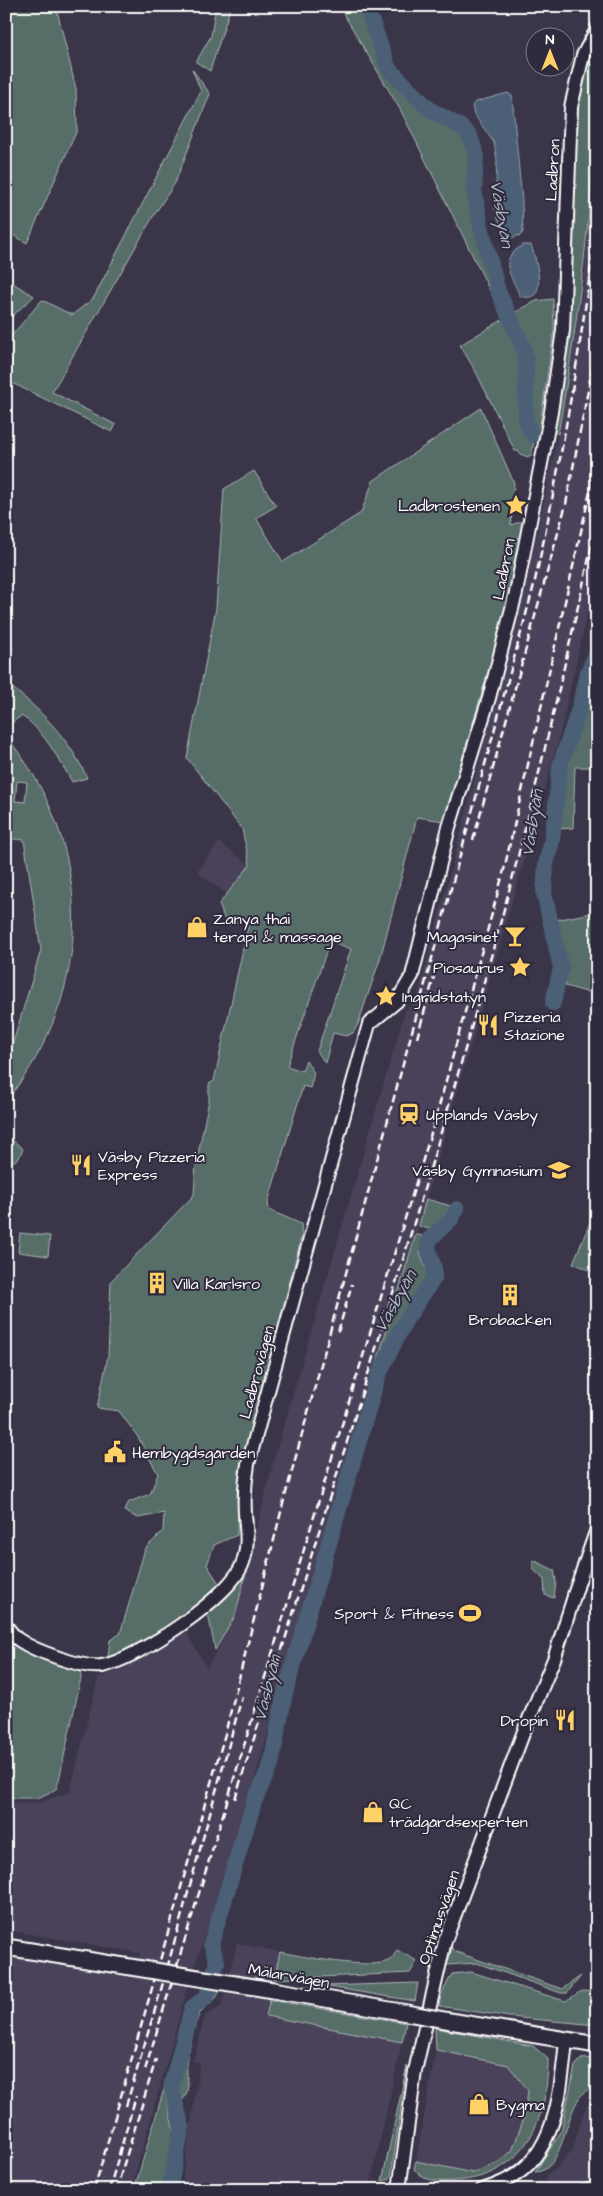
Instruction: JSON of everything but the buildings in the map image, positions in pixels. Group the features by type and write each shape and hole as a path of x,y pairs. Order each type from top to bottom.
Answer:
{"main road":[{"name":"Mälarvägen","path":"6,1947 597,2045"}],"street":[{"name":"Ladbron","path":"406,989 412,976 449,827 489,698 516,593 551,412 562,330 571,106 583,55 597,29"},
{"name":"Ladbrovägen","path":"6,1626 18,1640 44,1652 89,1666 102,1666 128,1656 188,1620 215,1600 232,1583 243,1564 248,1540 245,1485 248,1464 369,1024 397,1001 406,989"},
{"name":"Optimusvägen","path":"399,2190 415,2071 445,1941 568,1619 597,1529"},
{"path":"482,2190 504,2182 519,2173 538,2152 549,2132 555,2109 566,2040"}],"shaded area":[{"path":"597,64 597,570 558,742 426,1199 233,1851 187,1989 131,2190 6,2190 6,1956 132,1978 140,1953 6,1930 6,1803 38,1803 70,1792 98,1678 120,1670 185,1630 207,1668 235,1616 275,1456 405,1011 416,1002 529,573 558,434 583,286 592,184"},
{"path":"219,842 250,865 227,894 197,872"},
{"path":"237,1943 280,1952 266,2016 402,2042 369,2190 181,2190 200,2063 193,2061 205,2016 221,2007"},
{"path":"436,2050 508,2065 528,2090 525,2115 512,2151 497,2163 473,2173 416,2161"},
{"path":"595,2094 597,2179 578,2186 546,2187 546,2177 558,2167 573,2149 584,2111"}],"green space":[{"path":"6,6 56,6 76,89 77,130 27,243 6,231"},
{"path":"216,6 231,6 210,71 196,62 211,36"},
{"path":"339,6 361,6 385,66 399,89 416,104 458,130 468,141 471,154 469,188 473,209 483,254 503,311 501,313 401,111"},
{"path":"597,45 591,192 574,337 558,434 552,430 571,304 570,214 576,108 582,76"},
{"path":"192,69 210,94 175,183 154,215 52,392 116,425 112,432 6,380 6,342 42,300 72,315 93,299 201,91"},
{"path":"6,279 34,296 6,322"},
{"path":"553,299 554,330 540,425 537,429 532,427 531,371 528,349 525,338 512,314 536,301"},
{"path":"504,319 521,355 521,415 527,434 534,442 531,455 528,457 515,451 476,372 460,345"},
{"path":"481,408 514,483 511,525 523,521 503,621 444,821 417,817 380,959 358,1024 353,1033 346,1036 333,1033 325,1063 317,1051 351,949 330,941 287,1066 302,1071 306,1060 314,1073 310,1088 303,1086 268,1202 269,1210 301,1224 302,1234 258,1408 244,1455 239,1480 237,1535 214,1545 207,1565 220,1585 209,1596 182,1617 108,1658 110,1640 120,1634 145,1549 163,1531 164,1513 138,1518 124,1511 129,1502 150,1494 158,1474 138,1437 119,1411 97,1408 108,1356 111,1281 194,1195 196,1164 209,1100 209,1084 214,1081 250,917 227,926 219,904 250,865 242,829 187,758 216,608 224,489 254,471 276,506 256,518 283,562 361,513 373,481"},
{"path":"597,668 597,756 594,767 575,767 573,828 558,829 564,767 584,706 589,677"},
{"path":"6,683 42,714 63,737 87,778 72,782 43,736 21,716 6,727"},
{"path":"6,736 36,779 57,824 69,871 74,919 69,966 57,1013 36,1058 6,1101 6,1066 41,950 24,840 6,838","holes":["17,781 27,782 25,802 15,801"]},
{"path":"597,912 597,959 588,978 597,981 597,995 565,986 567,962 555,920"},
{"path":"10,1138 23,1149 19,1158 6,1166 6,1142"},
{"path":"426,1199 451,1206 432,1230 419,1226"},
{"path":"597,1206 597,1273 573,1263"},
{"path":"20,1233 50,1236 48,1256 18,1252"},
{"path":"416,1234 425,1237 420,1253 427,1271 427,1278 399,1316 375,1368"},
{"path":"533,1560 554,1570 556,1581 554,1598 545,1595 544,1580 533,1569"},
{"path":"246,1572 235,1616 215,1650 208,1613 226,1597"},
{"path":"6,1639 18,1648 80,1670 81,1678 59,1780 56,1789 38,1798 6,1798"},
{"path":"452,1948 456,1952 562,1989 581,1976 567,1993 561,1993 477,1963 447,1965"},
{"path":"397,1950 417,1961 410,1973 274,1979 280,1952 336,1962 369,1964 390,1960"},
{"path":"471,1972 565,2001 582,1991 597,1994 597,2025 510,2017 439,2006 441,1995 452,1974"},
{"path":"418,1983 415,2001 323,1986"},
{"path":"214,1989 220,1990 219,1994 200,2013 194,2029 187,2062 188,2087 185,2097 181,2102 174,2086 195,2014"},
{"path":"270,2000 406,2023 402,2042 266,2016"},
{"path":"435,2028 533,2046 548,2059 547,2082 543,2104 536,2124 527,2142 514,2158 497,2170 477,2177 453,2181 437,2181 422,2176 414,2169 416,2161 473,2173 497,2163 512,2151 525,2115 528,2090 508,2065 436,2050"},
{"path":"597,2058 597,2087 586,2091 577,2101 555,2159 546,2168 535,2172 561,2132 575,2066 581,2059"},
{"path":"407,2066 391,2176 389,2179 382,2181"},
{"path":"164,2089 175,2136 165,2190 134,2190"},
{"path":"597,2179 597,2190 527,2190 578,2186"}],"water":[{"path":"508,93 512,96 522,201 523,232 521,235 511,238 505,236 495,210 497,160 494,143 474,114 472,106 475,102"},
{"path":"523,245 531,245 538,269 538,288 535,294 529,297 520,296 508,268 510,256"},
{"path":"597,624 597,668 595,670 587,664"}],"waterway":[{"name":"Väsbyån","path":"366,6 389,69 429,109 461,127 470,136 476,155 474,191 481,227 498,291 524,349 526,362 526,422 533,435"},
{"name":"Väsbyån","path":"553,1003 561,968 544,893 546,864 552,840 560,766 580,706 586,677 597,652"},
{"name":"Väsbyån","path":"169,2190 182,2127 171,2087 192,2008 207,1996 217,1962 211,1944 254,1802 271,1764 285,1693 378,1376 405,1321 434,1278 434,1268 428,1248 429,1240 451,1219 457,1209"}],"railway":[{"path":"94,2190 225,1734 284,1500 534,585 570,403 597,219"},
{"path":"473,840 566,504 597,344"},
{"path":"145,2070 436,1117 504,870 597,461"},
{"path":"235,1799 415,1221 482,989 536,785 597,522"},
{"path":"417,1038 434,977"},
{"path":"338,1332 352,1284"},
{"path":"126,2106 163,1983 242,1697"},
{"path":"116,2190 156,2059"},
{"path":"109,2190 136,2096"}],"place":[{"name":"Ladbrostenen","path":"516,505"},
{"name":"Zanya thai terapi & massage","path":"197,927"},
{"name":"Magasinet","path":"515,936"},
{"name":"Piosaurus","path":"520,967"},
{"name":"Ingridstatyn","path":"386,996"},
{"name":"Pizzeria Stazione","path":"488,1025"},
{"name":"Upplands Väsby","path":"409,1114"},
{"name":"Väsby Pizzeria Express","path":"81,1165"},
{"name":"Väsby Gymnasium","path":"559,1170"},
{"name":"Villa Karlsro","path":"157,1283"},
{"name":"Brobacken","path":"510,1295"},
{"name":"Hembygdsgården","path":"115,1452"},
{"name":"Sport & Fitness","path":"470,1613"},
{"name":"Dropin","path":"565,1720"},
{"name":"QC trädgårdsexperten","path":"373,1812"},
{"name":"Bygma","path":"479,2104"}]}
